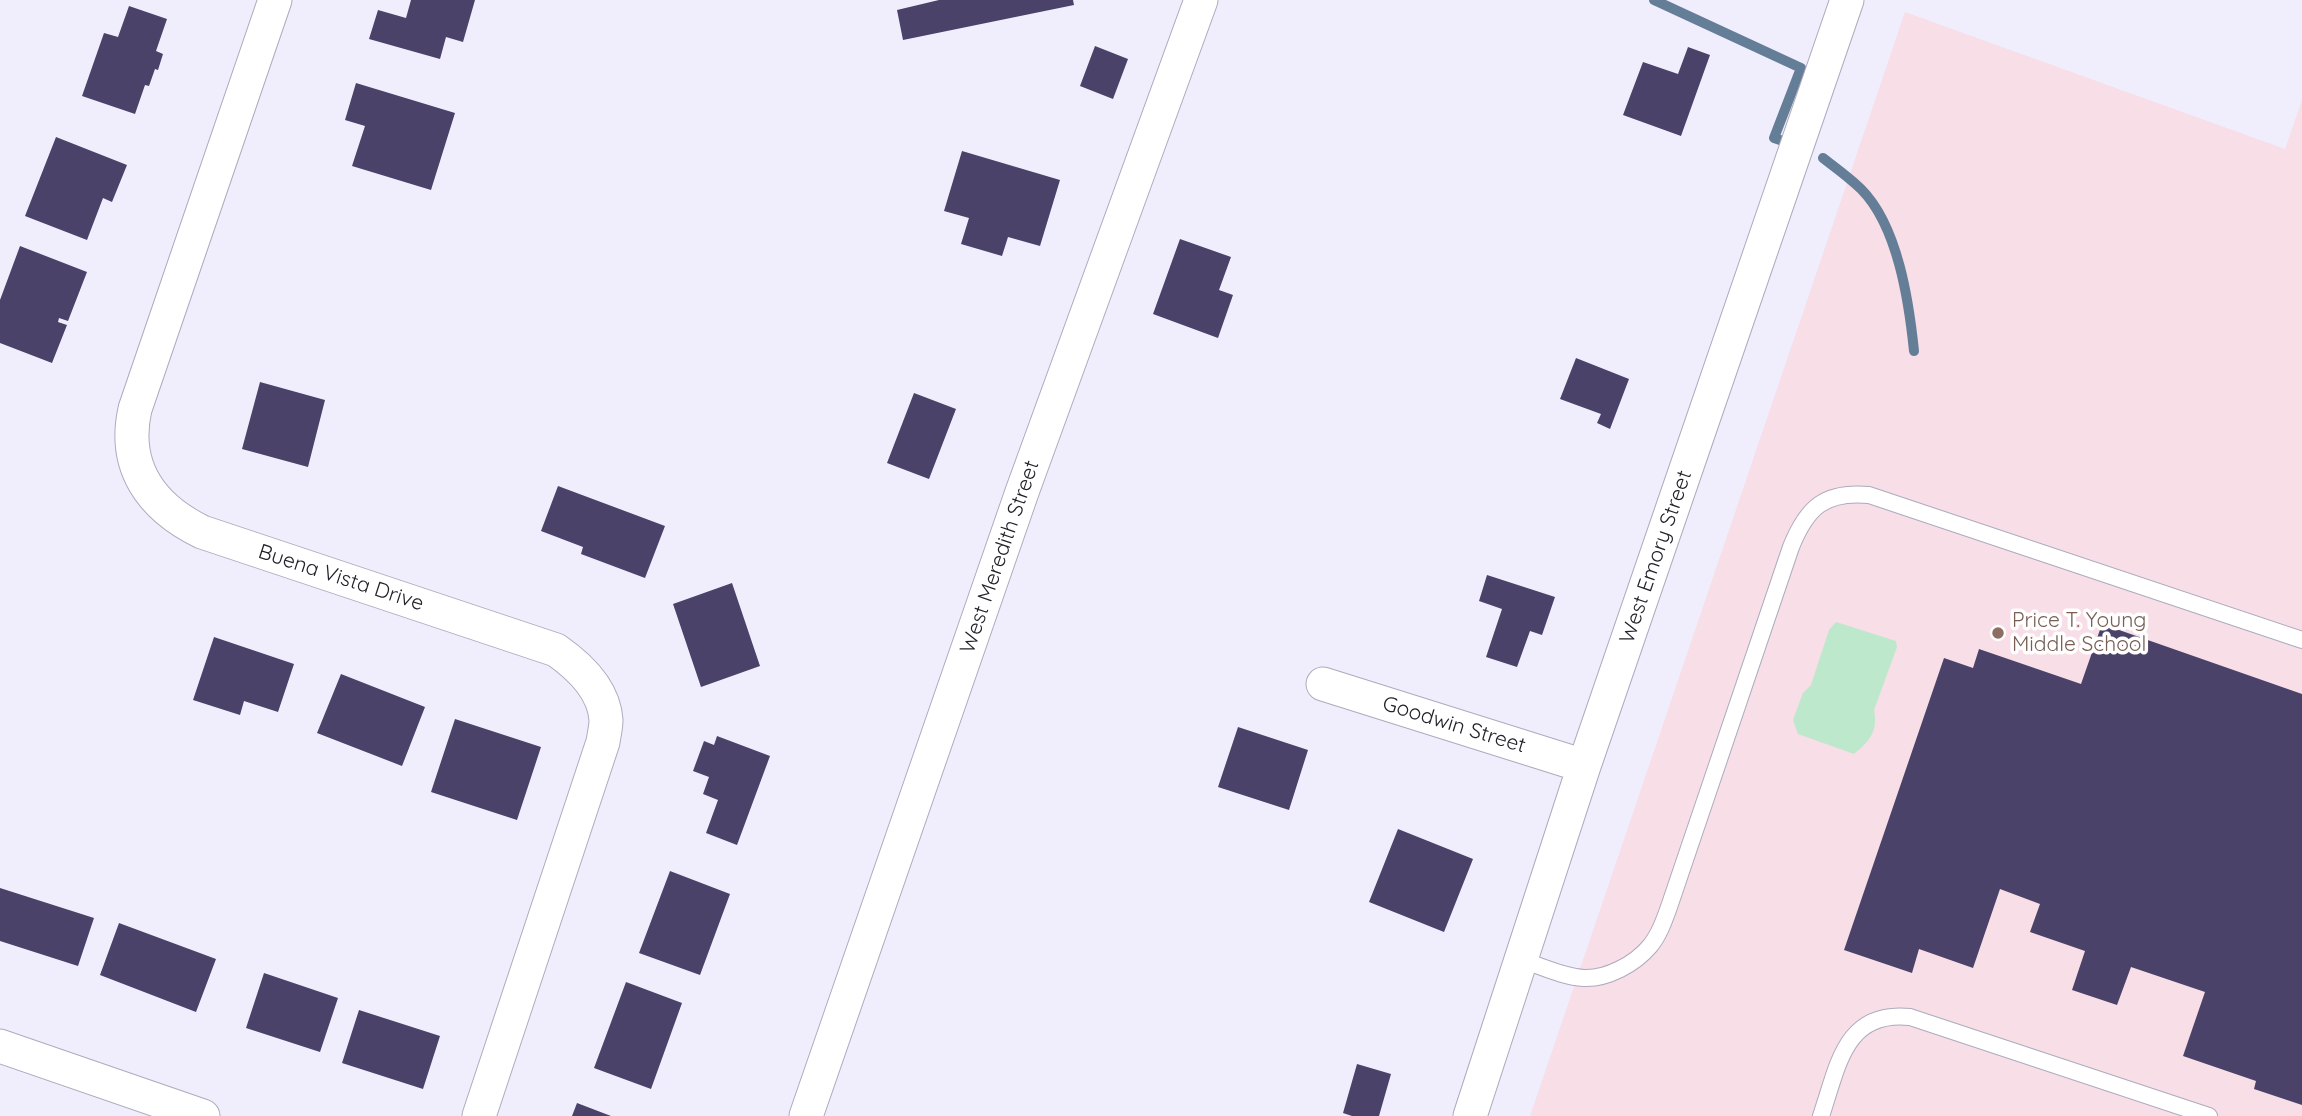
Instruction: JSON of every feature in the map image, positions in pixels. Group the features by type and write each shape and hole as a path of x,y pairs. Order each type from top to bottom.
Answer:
{"street":[{"name":"Buena Vista Drive","path":"275,0 135,409 131,448 136,465 157,500 170,514 186,524 202,532 556,650 572,661 595,687 606,719 603,742 479,1116"},
{"name":"West Meredith Street","path":"806,1116 1022,492 1201,0"},
{"name":"West Emory Street","path":"1470,1116 1584,766 1847,0"},
{"name":"Goodwin Street","path":"1323,684 1584,766"},
{"path":"0,1046 203,1116"}],"lane":[{"path":"1522,960 1585,978 1611,973 1637,958 1650,946 1661,929 1669,907 1791,547 1799,528 1810,513 1819,503 1830,497 1856,494 1882,499 2302,640"},
{"path":"1821,1116 1843,1051 1852,1035 1864,1025 1881,1017 1896,1016 1910,1017 2209,1116"}],"shaded area":[{"name":"Price T. Young Middle School","path":"1905,12 2285,149 2302,100 2302,1116 1530,1116"}],"green space":[{"path":"1836,622 1896,641 1897,647 1874,710 1874,730 1854,754 1798,734 1793,720 1803,693 1811,685 1829,630"}],"building":[{"path":"411,0 475,0 463,42 446,37 440,59 369,39 378,10 406,18"},
{"path":"939,0 1073,0 1074,5 903,40 897,10"},
{"path":"129,6 167,19 156,51 163,54 158,70 155,69 149,86 145,85 135,114 82,96 104,33 118,37"},
{"path":"1095,46 1128,59 1113,99 1080,86"},
{"path":"1688,47 1710,55 1681,136 1623,115 1643,62 1678,74"},
{"path":"356,83 455,113 431,190 352,166 365,126 345,120"},
{"path":"56,137 127,165 112,202 103,198 87,240 25,216"},
{"path":"962,151 1060,180 1040,246 1008,237 1002,256 961,244 969,218 944,211"},
{"path":"1180,239 1231,257 1219,290 1233,295 1218,338 1153,314"},
{"path":"20,246 87,272 68,321 59,318 58,322 67,325 52,363 0,343 0,300"},
{"path":"1576,358 1629,379 1610,429 1597,423 1601,414 1560,399"},
{"path":"260,382 325,400 308,467 242,449"},
{"path":"914,393 956,409 929,479 887,463"},
{"path":"558,486 665,526 645,578 581,554 583,547 541,531"},
{"path":"1487,575 1555,597 1542,635 1530,631 1517,667 1486,657 1502,609 1479,601"},
{"path":"732,583 760,666 701,687 673,604"},
{"path":"2102,624 2302,694 2302,1105 2254,1089 2256,1081 2183,1056 2205,992 2131,967 2117,1005 2072,990 2085,951 2030,932 2040,904 2000,889 1973,968 1919,949 1912,973 1844,950 1944,658 1973,668 1979,649 2081,684"},
{"path":"214,637 294,664 278,712 244,701 240,715 193,700"},
{"path":"341,674 425,707 402,766 317,733"},
{"path":"455,719 541,747 517,820 431,792"},
{"path":"1238,727 1308,750 1289,810 1218,787"},
{"path":"717,736 770,756 737,845 706,833 718,800 703,794 709,777 693,771 704,741 714,745"},
{"path":"1398,829 1473,859 1444,932 1369,902"},
{"path":"670,871 730,894 700,975 639,953"},
{"path":"0,888 94,918 78,966 0,941"},
{"path":"119,923 216,959 196,1012 100,975"},
{"path":"264,973 338,998 320,1052 246,1028"},
{"path":"626,982 682,1003 651,1089 594,1068"},
{"path":"359,1010 440,1036 423,1089 342,1063"},
{"path":"1357,1064 1391,1074 1379,1116 1352,1116 1343,1113"},
{"path":"577,1103 611,1116 572,1116"}],"waterway":[{"path":"1654,0 1801,68 1774,138 1780,140"},
{"path":"1823,158 1861,189 1884,223 1900,266 1914,351"}],"place":[{"name":"Price T. Young Middle School","path":"1998,633"}]}
